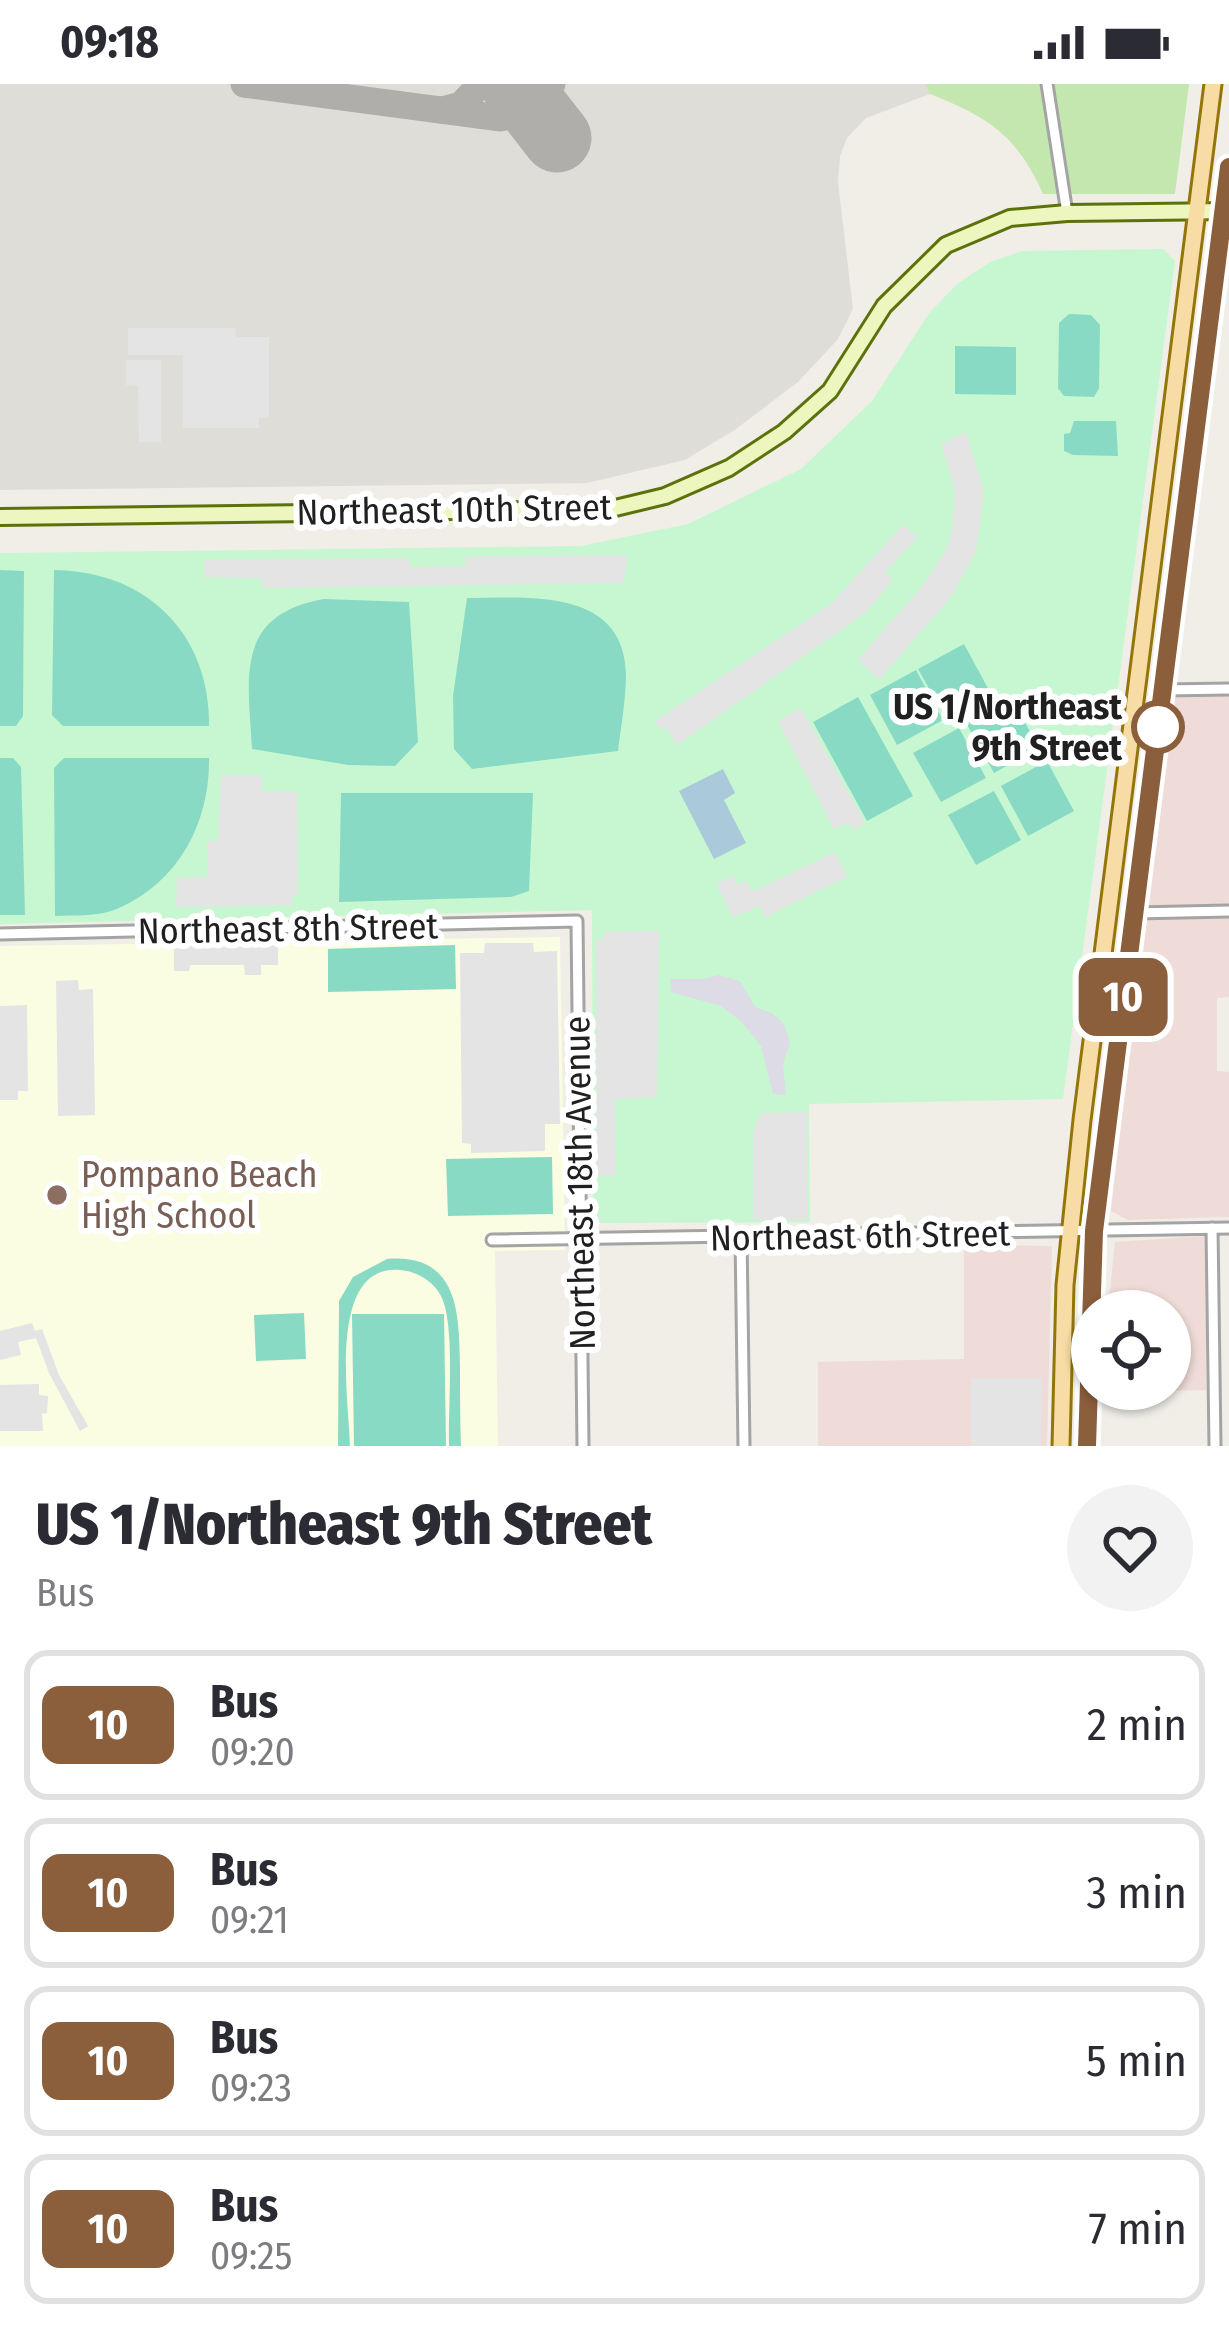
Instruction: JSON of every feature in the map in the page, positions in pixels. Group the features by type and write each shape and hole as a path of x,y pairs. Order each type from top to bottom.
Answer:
{"main road":[{"path":"1061,1446 1070,1232 1213,84"},
{"path":"1087,1446 1094,1231 1229,167"},
{"path":"1142,647 1162,690"},
{"path":"1130,740 1144,754 1151,778"}],"street":[{"path":"1047,84 1067,213"},
{"name":"Northeast 10th Street","path":"0,517 611,509 664,496 729,468 784,432 830,391 884,306 946,245 1010,218 1226,211"},
{"path":"1162,690 1229,689"},
{"path":"1134,913 1229,911"},
{"name":"Northeast 8th Street","path":"0,934 577,921"},
{"name":"Northeast 18th Avenue","path":"577,921 583,1446"},
{"path":"1212,1228 1215,1446"},
{"name":"Northeast 6th Street","path":"492,1240 1229,1228"},
{"path":"741,1236 744,1446"}],"shaded area":[{"path":"0,84 925,84 930,94 866,118 847,138 840,156 838,182 853,309 838,339 799,381 685,460 587,483 0,490"},
{"path":"128,328 235,328 236,337 269,337 269,417 259,418 259,428 183,428 183,355 128,355"},
{"path":"126,360 161,360 161,442 139,442 138,386 126,385"},
{"path":"966,432 984,492 976,551 951,597 879,680 858,659 921,588 945,552 952,532 955,489 941,444"},
{"path":"903,525 918,537 885,572 893,580 865,613 677,745 666,727 661,730 655,721 831,604"},
{"path":"627,555 624,583 262,588 261,578 204,577 205,560 409,558 410,567 465,566 466,557"},
{"path":"1168,695 1229,695 1229,997 1217,998 1217,1071 1229,1072 1229,1217 1128,1220 1111,1211"},
{"path":"801,708 865,823 853,830 849,823 834,829 778,721"},
{"path":"221,775 262,775 262,791 297,791 298,895 292,896 292,905 176,907 177,878 208,877 208,841 218,841"},
{"path":"835,852 847,877 765,917 760,906 733,917 716,883 733,876 738,885 746,881 752,892"},
{"path":"659,931 657,1097 615,1099 616,1176 597,1176 596,940 604,939 604,932"},
{"path":"560,937 565,1250 495,1251 498,1446 0,1446 0,946"},
{"path":"485,943 533,943 534,952 557,951 560,1124 545,1124 545,1151 471,1153 471,1144 462,1143 460,953 484,953"},
{"path":"278,945 278,965 261,965 261,975 245,975 244,965 190,965 189,971 174,971 174,949 184,946"},
{"path":"718,975 740,981 755,1007 784,1024 790,1043 783,1064 786,1095 773,1094 761,1046 742,1022 721,1006 671,992 670,979"},
{"path":"78,980 79,990 93,989 95,1115 58,1116 56,981"},
{"path":"27,1005 28,1091 18,1091 18,1100 0,1100 0,1006"},
{"path":"807,1112 808,1220 753,1220 753,1134 760,1113"},
{"path":"1206,1236 1206,1390 1191,1390 1191,1290 1110,1290 1115,1242"},
{"path":"964,1245 1052,1246 1047,1446 818,1446 818,1362 964,1359"},
{"path":"32,1323 35,1331 42,1329 59,1375 88,1426 80,1431 36,1338 18,1342 21,1355 0,1360 0,1331"},
{"path":"971,1378 1042,1378 1041,1446 971,1446"},
{"path":"39,1384 39,1395 48,1396 43,1431 0,1431 0,1385"}],"green space":[{"path":"925,84 1189,84 1175,194 1043,194 1023,157 999,131 930,94"},
{"path":"1163,249 1175,261 1063,1099 809,1104 810,1222 601,1223 593,1211 592,910 0,924 0,553 581,546 688,524 801,469 872,401 930,312 957,284 990,262 1022,251"},
{"path":"1069,314 1091,315 1100,325 1099,388 1094,397 1064,396 1058,388 1059,323"},
{"path":"955,346 1016,347 1016,395 955,394"},
{"path":"1074,421 1116,421 1118,456 1064,451 1064,434 1070,433"},
{"path":"0,570 24,571 23,716 16,726 0,726"},
{"path":"54,570 118,582 167,614 198,663 209,726 63,726 52,715"},
{"path":"467,598 568,603 609,625 621,646 626,674 618,751 472,769 454,749 453,696"},
{"path":"324,599 409,602 418,742 395,766 348,765 252,749 249,674 261,635 274,619 295,607"},
{"path":"964,644 991,694 946,719 918,669"},
{"path":"916,670 943,720 897,745 870,695"},
{"path":"858,697 913,796 867,821 813,722"},
{"path":"1012,699 1039,748 994,773 966,723"},
{"path":"959,728 986,778 941,802 913,753"},
{"path":"0,758 13,758 21,767 25,915 0,915"},
{"path":"64,758 209,758 204,804 175,865 140,896 111,911 55,916 54,768"},
{"path":"1047,761 1074,811 1028,836 1001,786"},
{"path":"994,791 1021,840 976,865 948,815"},
{"path":"341,793 533,793 529,891 511,897 339,902"},
{"path":"455,945 456,989 328,992 328,949"},
{"path":"552,1157 553,1214 448,1216 446,1159"},
{"path":"387,1259 429,1266 450,1291 458,1328 461,1446 449,1446 449,1338 443,1300 431,1283 407,1271 381,1272 363,1285 353,1307 346,1366 350,1446 338,1446 339,1301 353,1277"},
{"path":"304,1313 306,1359 256,1361 254,1315"},
{"path":"352,1314 444,1314 446,1446 354,1446"}],"water":[{"path":"723,769 735,793 724,800 746,843 714,859 679,791"}],"taxiway":[{"path":"244,84 501,118 535,109 552,84"},
{"path":"442,110 461,105 481,84"}],"runway":[{"path":"515,84 557,138"}],"bus line":[{"name":"10","path":"1087,1446 1094,1231 1229,167"}],"place":[{"name":"US 1/Northeast 9th Street","path":"1158,727"},
{"name":"Pompano Beach High School","path":"57,1195"}]}
